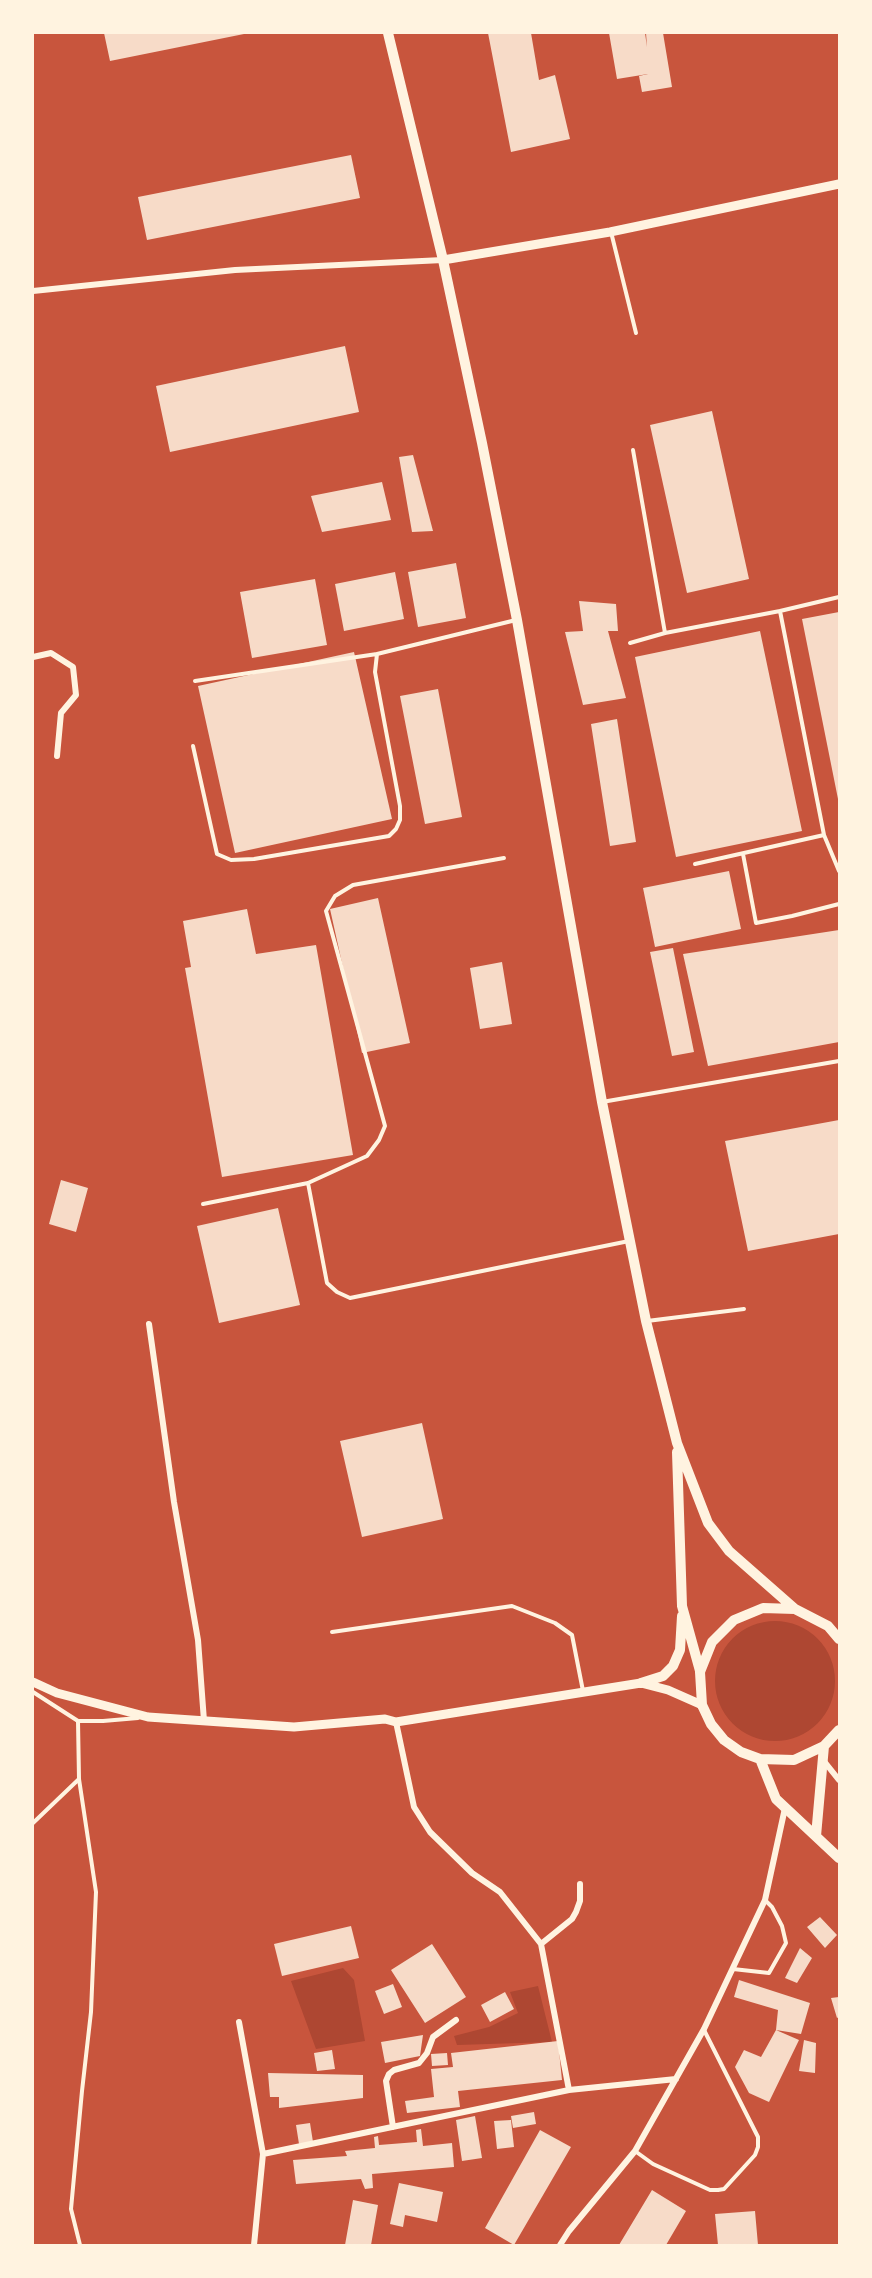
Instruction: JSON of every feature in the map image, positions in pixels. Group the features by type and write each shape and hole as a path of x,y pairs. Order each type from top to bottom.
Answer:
{"main road":[{"path":"388,33 442,260 516,620 602,1102 646,1321 677,1443 708,1523 729,1551 795,1609 839,1631"},
{"path":"641,1683 663,1676 673,1666 680,1650 682,1606 677,1443"},
{"path":"682,1606 700,1672 702,1705 711,1724 724,1740 741,1752 760,1759 794,1760 824,1746 839,1730"},
{"path":"700,1672 712,1642 734,1620 764,1608 795,1609"},
{"path":"828,1626 839,1639"},
{"path":"816,1836 824,1746"},
{"path":"760,1759 776,1798 836,1854"}],"street":[{"path":"33,291 235,270 442,260 610,232 839,184"},
{"path":"33,657 51,653 73,667 76,694 61,713 57,756"},
{"path":"149,1324 174,1502 198,1640 204,1721"},
{"path":"33,1682 57,1692 148,1717 294,1727 385,1719 396,1722 641,1683 668,1690 702,1705"},
{"path":"396,1722 414,1807 430,1832 472,1873 500,1892 541,1944 569,2090"},
{"path":"822,1759 839,1780"},
{"path":"560,2245 569,2230 635,2151 704,2029 765,1900 786,1807"},
{"path":"541,1944 572,1919 580,1901 580,1884"},
{"path":"393,2127 386,2081 389,2074 394,2070 419,2063 427,2053 433,2037 456,2020"},
{"path":"239,2022 263,2154 254,2245"},
{"path":"263,2154 569,2090 676,2079"}],"lane":[{"path":"610,232 636,333"},
{"path":"633,450 665,633"},
{"path":"630,643 665,633 839,597"},
{"path":"780,611 824,835 839,871"},
{"path":"195,681 377,654 516,620"},
{"path":"193,746 218,854 231,860 254,859 389,836 396,829 400,820 400,806 375,672 377,654"},
{"path":"695,864 824,835"},
{"path":"743,854 756,923 839,904"},
{"path":"203,1204 308,1183 367,1156 379,1140 385,1126 326,911 335,896 353,885 504,858"},
{"path":"602,1102 839,1061"},
{"path":"308,1183 327,1283 337,1293 350,1298 630,1241"},
{"path":"646,1321 744,1309"},
{"path":"332,1632 512,1606 555,1623 572,1635 583,1692"},
{"path":"33,1692 78,1721 148,1717"},
{"path":"78,1721 79,1779 96,1892 91,2012 71,2209 80,2245"},
{"path":"33,1823 79,1779"},
{"path":"732,1969 769,1973 786,1943 782,1926 772,1906 765,1900"},
{"path":"635,2151 653,2164 710,2190 724,2188 755,2156 758,2137 704,2029"}],"shaded area":[{"path":"775,1621 798,1625 818,1638 831,1658 835,1681 831,1704 818,1724 798,1737 775,1741 752,1737 732,1724 719,1704 715,1681 719,1658 732,1638 752,1625"},
{"path":"343,1968 354,1980 365,2041 316,2049 291,1981"},
{"path":"538,1986 552,2042 457,2045 454,2036 489,2027 518,2013 510,1992"}],"building":[{"path":"104,33 244,33 244,34 110,61"},
{"path":"488,33 531,33 539,80 555,75 570,139 511,152"},
{"path":"609,33 645,33 647,47 646,33 663,33 672,87 642,92 639,76 648,74 617,79"},
{"path":"351,155 360,198 147,240 138,197"},
{"path":"345,346 359,412 170,452 156,386"},
{"path":"712,411 749,579 687,593 650,425"},
{"path":"413,455 433,531 412,532 399,457"},
{"path":"382,482 391,520 322,532 311,496"},
{"path":"456,563 466,618 418,627 408,572"},
{"path":"395,572 404,619 344,631 335,584"},
{"path":"315,579 327,645 252,658 240,592"},
{"path":"579,601 616,604 618,631 608,631 626,698 583,705 565,632 583,631"},
{"path":"839,612 839,799 838,799 802,619"},
{"path":"760,631 802,831 676,857 635,657"},
{"path":"354,652 392,819 235,853 198,686"},
{"path":"438,689 462,817 425,824 400,696"},
{"path":"617,719 636,842 610,846 591,724"},
{"path":"729,871 741,929 655,947 643,888"},
{"path":"378,898 410,1043 362,1053 330,909"},
{"path":"247,909 256,954 316,945 353,1155 222,1177 185,968 191,967 183,921"},
{"path":"839,930 839,1042 708,1066 683,954"},
{"path":"673,948 694,1052 672,1056 650,952"},
{"path":"502,962 512,1024 480,1029 470,968"},
{"path":"839,1120 839,1234 748,1251 725,1141"},
{"path":"61,1180 88,1188 76,1232 49,1224"},
{"path":"278,1208 300,1305 219,1323 197,1226"},
{"path":"422,1423 443,1519 362,1537 340,1441"},
{"path":"820,1917 837,1935 825,1948 807,1927"},
{"path":"351,1926 359,1958 282,1976 274,1944"},
{"path":"432,1944 466,1997 425,2023 391,1970"},
{"path":"800,1948 812,1958 797,1983 785,1978"},
{"path":"739,1980 810,2003 801,2034 776,2030 778,2010 734,1997"},
{"path":"393,1984 402,2007 384,2014 375,1991"},
{"path":"505,1992 514,2009 490,2022 481,2005"},
{"path":"839,1997 839,2017 837,2018 831,1998"},
{"path":"776,2030 799,2040 769,2102 749,2093 735,2067 744,2050 761,2057"},
{"path":"423,2035 420,2056 385,2063 381,2042"},
{"path":"804,2040 816,2043 815,2073 799,2071"},
{"path":"558,2041 562,2080 458,2091 460,2107 407,2113 405,2101 434,2097 431,2069 453,2067 451,2053"},
{"path":"332,2050 335,2069 317,2071 314,2053"},
{"path":"447,2053 448,2065 432,2066 431,2054"},
{"path":"268,2073 363,2075 363,2098 279,2108 279,2097 270,2097"},
{"path":"534,2112 536,2124 513,2128 511,2116"},
{"path":"475,2116 482,2158 462,2161 456,2120"},
{"path":"511,2120 514,2147 497,2149 494,2121"},
{"path":"310,2123 313,2142 299,2144 296,2125"},
{"path":"421,2129 423,2146 452,2143 454,2167 372,2174 373,2188 365,2189 361,2179 296,2184 293,2160 347,2156 345,2151 375,2148 374,2137 378,2136 379,2145 417,2142 416,2130"},
{"path":"540,2130 571,2147 514,2245 485,2228"},
{"path":"399,2183 443,2192 437,2222 405,2215 403,2227 390,2224"},
{"path":"652,2190 686,2211 666,2245 619,2245"},
{"path":"353,2200 378,2205 371,2245 345,2245"},
{"path":"755,2211 758,2245 718,2245 715,2214"}]}
